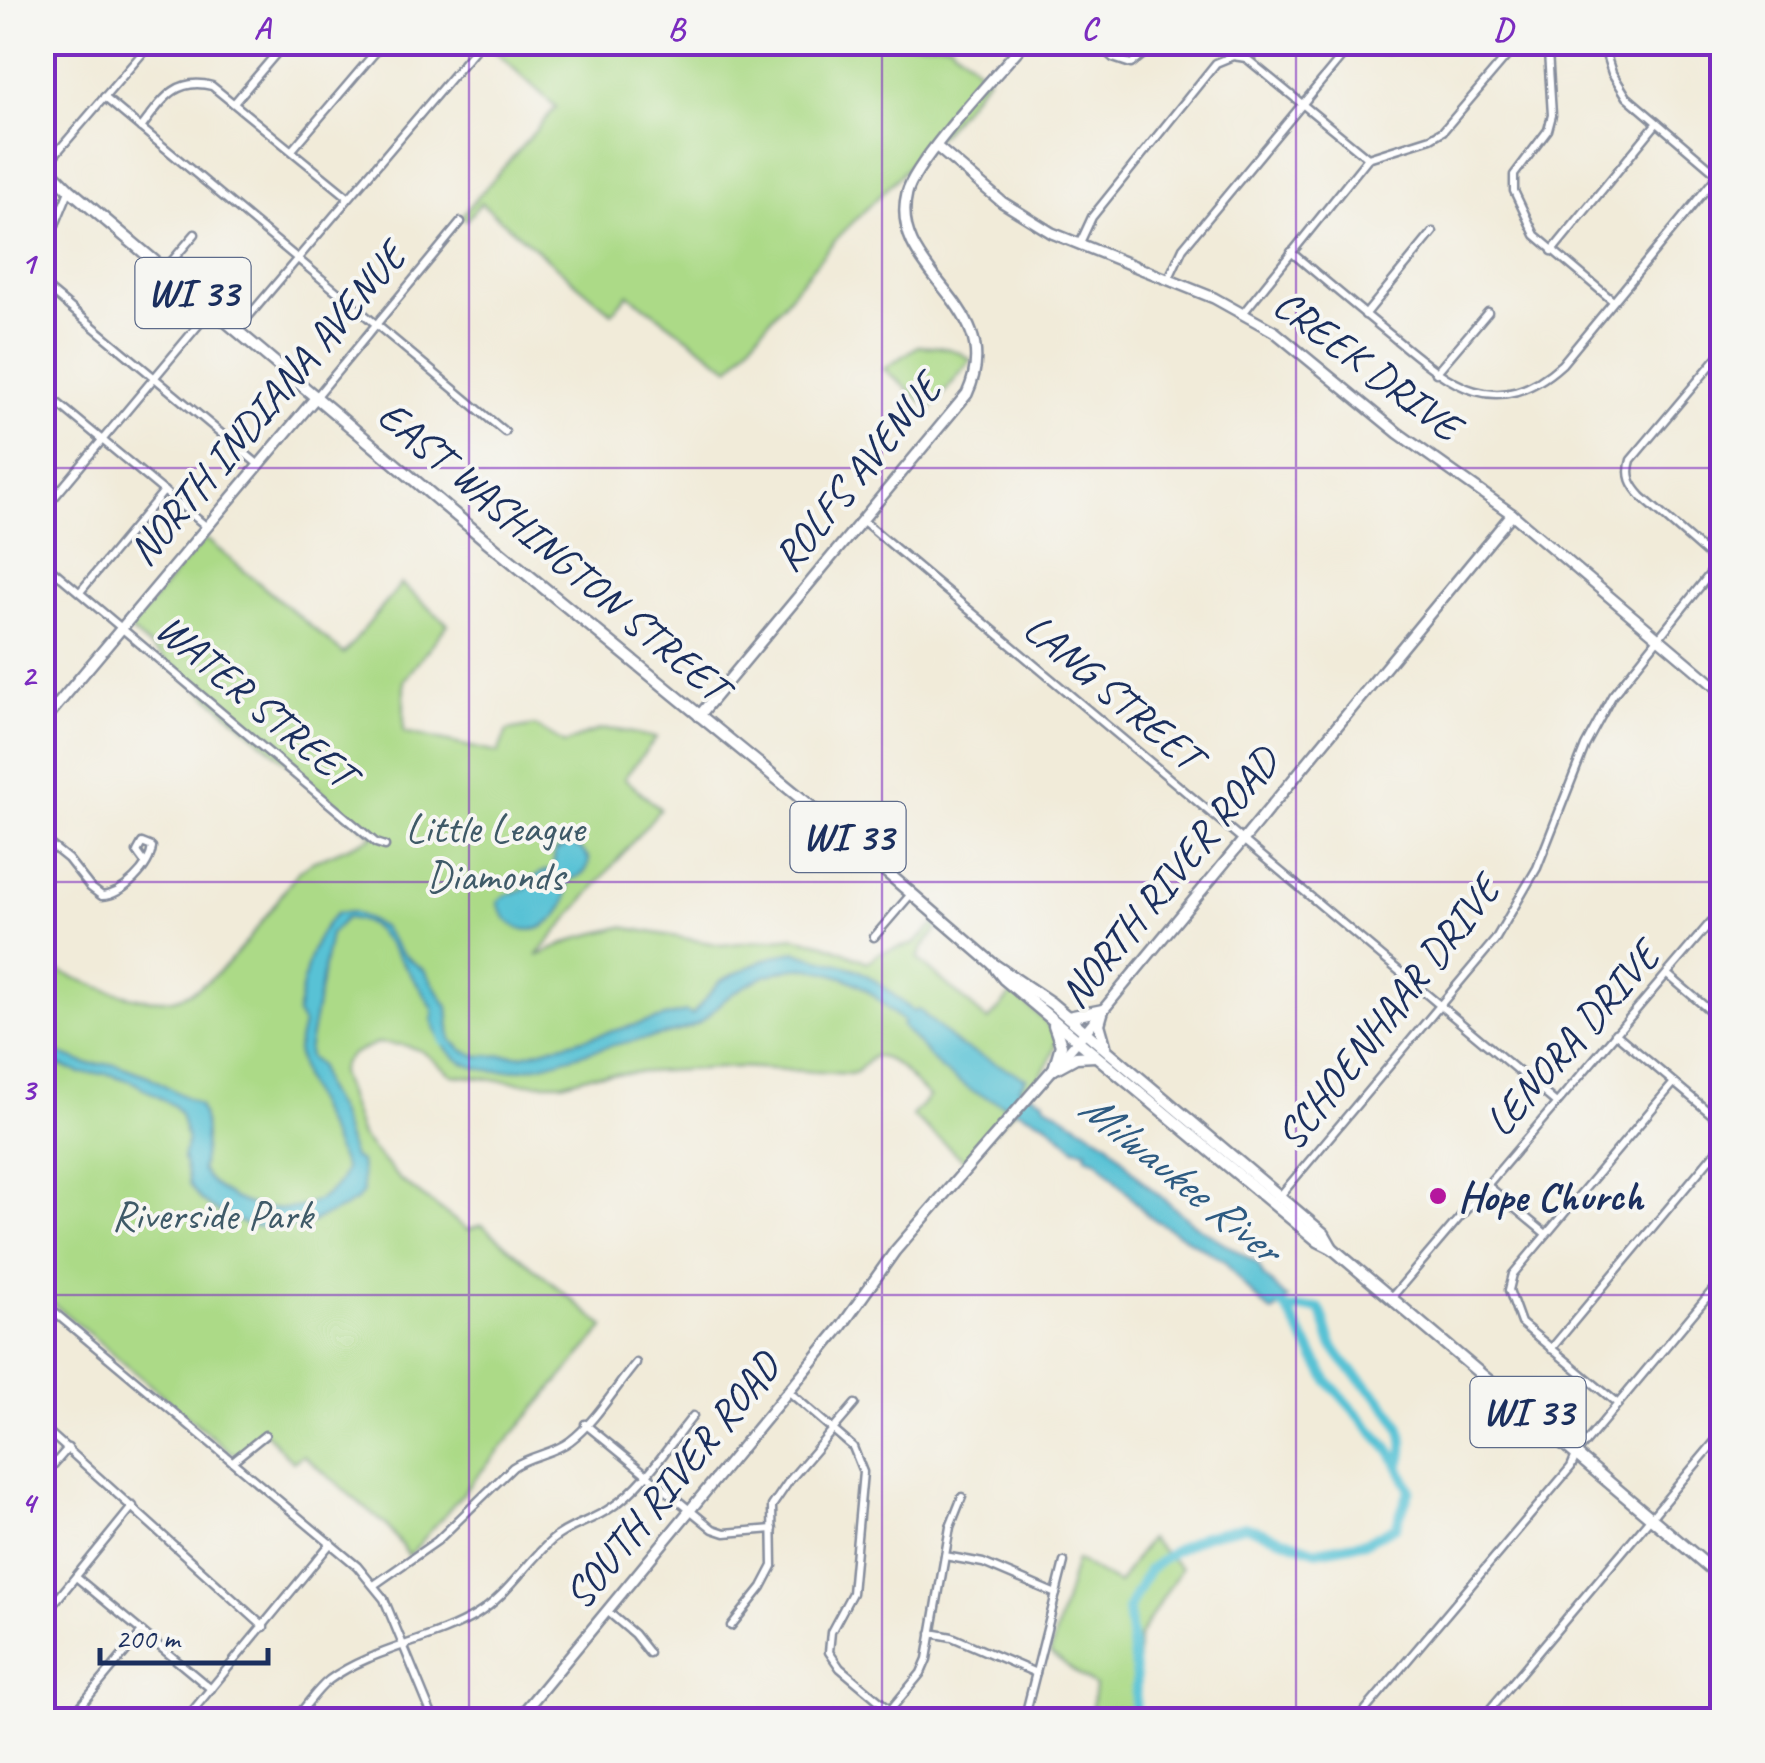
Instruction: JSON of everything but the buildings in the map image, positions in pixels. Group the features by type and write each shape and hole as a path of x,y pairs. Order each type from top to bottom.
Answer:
{"main road":[{"name":"EAST WASHINGTON STREET","path":"44,166 913,892 993,964 1068,1017 1095,1056 1578,1452 1722,1578"},
{"name":"EAST WASHINGTON STREET","path":"993,964 1004,979 1052,1020 1107,1051 1324,1234 1332,1248"},
{"path":"1068,1017 1103,1010 1099,1030 1107,1051"},
{"path":"1052,1020 1061,1038 1054,1069"},
{"path":"1054,1069 1076,1057 1095,1056"}],"street":[{"path":"44,166 152,42"},
{"path":"235,102 286,42"},
{"path":"292,150 384,42"},
{"name":"ROLFS AVENUE","path":"699,716 967,394 977,364 973,332 918,252 908,230 906,192 913,175 1025,42"},
{"path":"1096,42 1113,58 1131,64 1158,42"},
{"path":"1168,280 1183,248 1302,103 1358,42 1386,53 1408,48 1413,42"},
{"path":"1244,312 1368,158 1443,131 1507,56 1523,49 1548,52 1614,42"},
{"path":"1707,42 1722,46"},
{"path":"237,330 476,44"},
{"path":"1291,252 1452,384 1495,394 1522,390 1543,381 1562,364 1721,174 1627,97 1612,74 1603,45"},
{"path":"1548,52 1552,115 1548,130 1514,175 1514,191 1534,236 1613,301"},
{"path":"1078,246 1092,217 1216,63 1233,56 1246,58 1368,158"},
{"path":"140,128 160,102 180,86 196,82 212,86 348,196"},
{"path":"104,97 505,432"},
{"path":"1552,251 1656,124"},
{"name":"CREEK DRIVE","path":"936,148 1002,202 1078,246 1244,312 1275,332 1424,454 1512,514 1722,692"},
{"path":"42,257 70,190"},
{"name":"NORTH INDIANA AVENUE","path":"42,723 461,222"},
{"path":"1365,315 1434,232"},
{"path":"165,269 195,234"},
{"path":"42,284 259,465"},
{"path":"42,512 212,308"},
{"path":"1436,372 1488,312"},
{"path":"1721,563 1633,488 1628,474 1631,460 1722,352"},
{"path":"42,390 207,527"},
{"path":"80,592 164,491"},
{"name":"NORTH RIVER ROAD","path":"872,1279 1054,1069 1512,514"},
{"name":"LANG STREET","path":"862,520 1555,1102"},
{"name":"WATER STREET","path":"42,561 376,843 385,846"},
{"name":"SCHOENHAAR DRIVE","path":"1280,1196 1495,940 1543,854 1598,720 1634,664 1721,563"},
{"path":"42,838 102,896 120,892 145,863"},
{"path":"874,938 913,892"},
{"name":"LENORA DRIVE","path":"1390,1299 1555,1102 1721,914"},
{"path":"1667,974 1722,1021"},
{"path":"1616,1033 1722,1123"},
{"path":"1618,1404 1521,1323 1508,1290 1513,1274 1673,1084"},
{"path":"1551,1349 1722,1144"},
{"path":"1487,1185 1546,1234"},
{"name":"SOUTH RIVER ROAD","path":"517,1720 841,1327 872,1279"},
{"path":"1357,1720 1570,1468 1578,1452 1722,1279"},
{"path":"42,1302 234,1460 374,1585 405,1643 432,1718 417,1720"},
{"path":"374,1585 437,1541 513,1467 572,1440 636,1363"},
{"path":"788,1391 853,1446 863,1472 852,1593 831,1632 829,1652 840,1668 902,1720"},
{"path":"731,1626 762,1587 773,1566 772,1506 854,1404"},
{"path":"294,1720 327,1681 473,1616 513,1585 564,1531 612,1508 647,1474 693,1416"},
{"path":"586,1424 714,1529 725,1533 772,1529"},
{"path":"42,1426 264,1627"},
{"path":"1480,1720 1722,1433"},
{"path":"234,1460 265,1435"},
{"path":"42,1478 68,1448"},
{"path":"882,1720 921,1674 950,1527 962,1496"},
{"path":"42,1618 133,1506"},
{"path":"185,1720 331,1543"},
{"path":"945,1556 983,1563 1056,1594"},
{"path":"1024,1720 1064,1562"},
{"path":"76,1577 211,1689"},
{"path":"607,1611 649,1653"},
{"path":"69,1720 142,1632"},
{"path":"932,1633 1036,1673"}],"green space":[{"path":"486,43 949,43 988,77 943,132 836,239 730,368 628,294 612,313 481,203 466,220 461,216 556,107"},
{"path":"918,346 946,348 971,360 931,409 884,369"},
{"name":"Riverside Park","path":"206,539 344,654 401,584 448,624 404,680 404,732 498,753 507,731 535,726 565,744 609,729 656,738 624,778 660,809 537,956 581,937 622,927 722,945 794,937 825,944 868,962 879,953 914,944 935,924 939,927 918,959 988,1021 1013,993 1057,1037 1045,1069 1033,1086 966,1162 912,1116 929,1097 898,1066 873,1056 850,1074 740,1067 591,1075 562,1083 526,1083 452,1075 422,1051 404,1045 377,1043 352,1054 340,1073 361,1136 399,1179 468,1230 482,1225 605,1327 409,1556 387,1526 303,1455 293,1462 265,1432 238,1454 230,1452 43,1295 43,965 131,996 161,1000 181,996 201,986 239,951 298,872 312,862 374,836 130,630"},
{"path":"1149,1539 1181,1568 1138,1638 1136,1720 1090,1720 1095,1686 1050,1654 1076,1560 1118,1584"}],"water":[{"path":"571,844 589,859 583,874 568,880 565,902 557,916 548,924 529,930 511,923 498,902 553,869 555,851"},
{"path":"353,912 382,927 400,952 425,971 448,1007 451,1040 478,1056 523,1055 673,1015 692,1015 720,981 766,959 795,951 855,969 914,1012 918,1009 958,1045 1026,1078 1019,1088 1108,1142 1142,1181 1195,1225 1258,1264 1264,1277 1288,1299 1272,1313 1224,1261 1147,1215 1098,1160 1086,1156 1087,1150 1075,1148 1047,1123 972,1091 942,1070 902,1026 904,1022 869,992 844,978 813,969 796,968 763,977 685,1029 531,1067 482,1069 461,1061 444,1045 432,1019 435,1012 377,931 364,922 346,918 330,934 308,1051 319,1066 353,1158 360,1162 363,1192 343,1208 303,1226 247,1225 216,1211 190,1186 183,1158 187,1140 174,1106 131,1081 109,1074 80,1073 43,1059 43,1047 87,1064 115,1064 148,1076 199,1105 205,1129 201,1170 233,1198 276,1209 317,1201 334,1188 345,1169 303,1077 297,1050 303,1024 297,1014 309,959 320,935 337,913"}],"waterway":[{"name":"Milwaukee River","path":"438,1004 445,1041"},
{"name":"Milwaukee River","path":"1135,1720 1136,1680 1128,1610 1148,1570 1203,1536 1245,1526 1317,1551 1366,1542 1396,1526 1410,1489 1392,1453 1328,1381 1287,1309 1275,1298"},
{"path":"1287,1309 1319,1308 1342,1359 1393,1415 1401,1431 1403,1448 1399,1467"}],"place":[{"name":"Hope Church","path":"1438,1196"}],"park label":[{"name":"Little League Diamonds","path":"495,852"}]}
